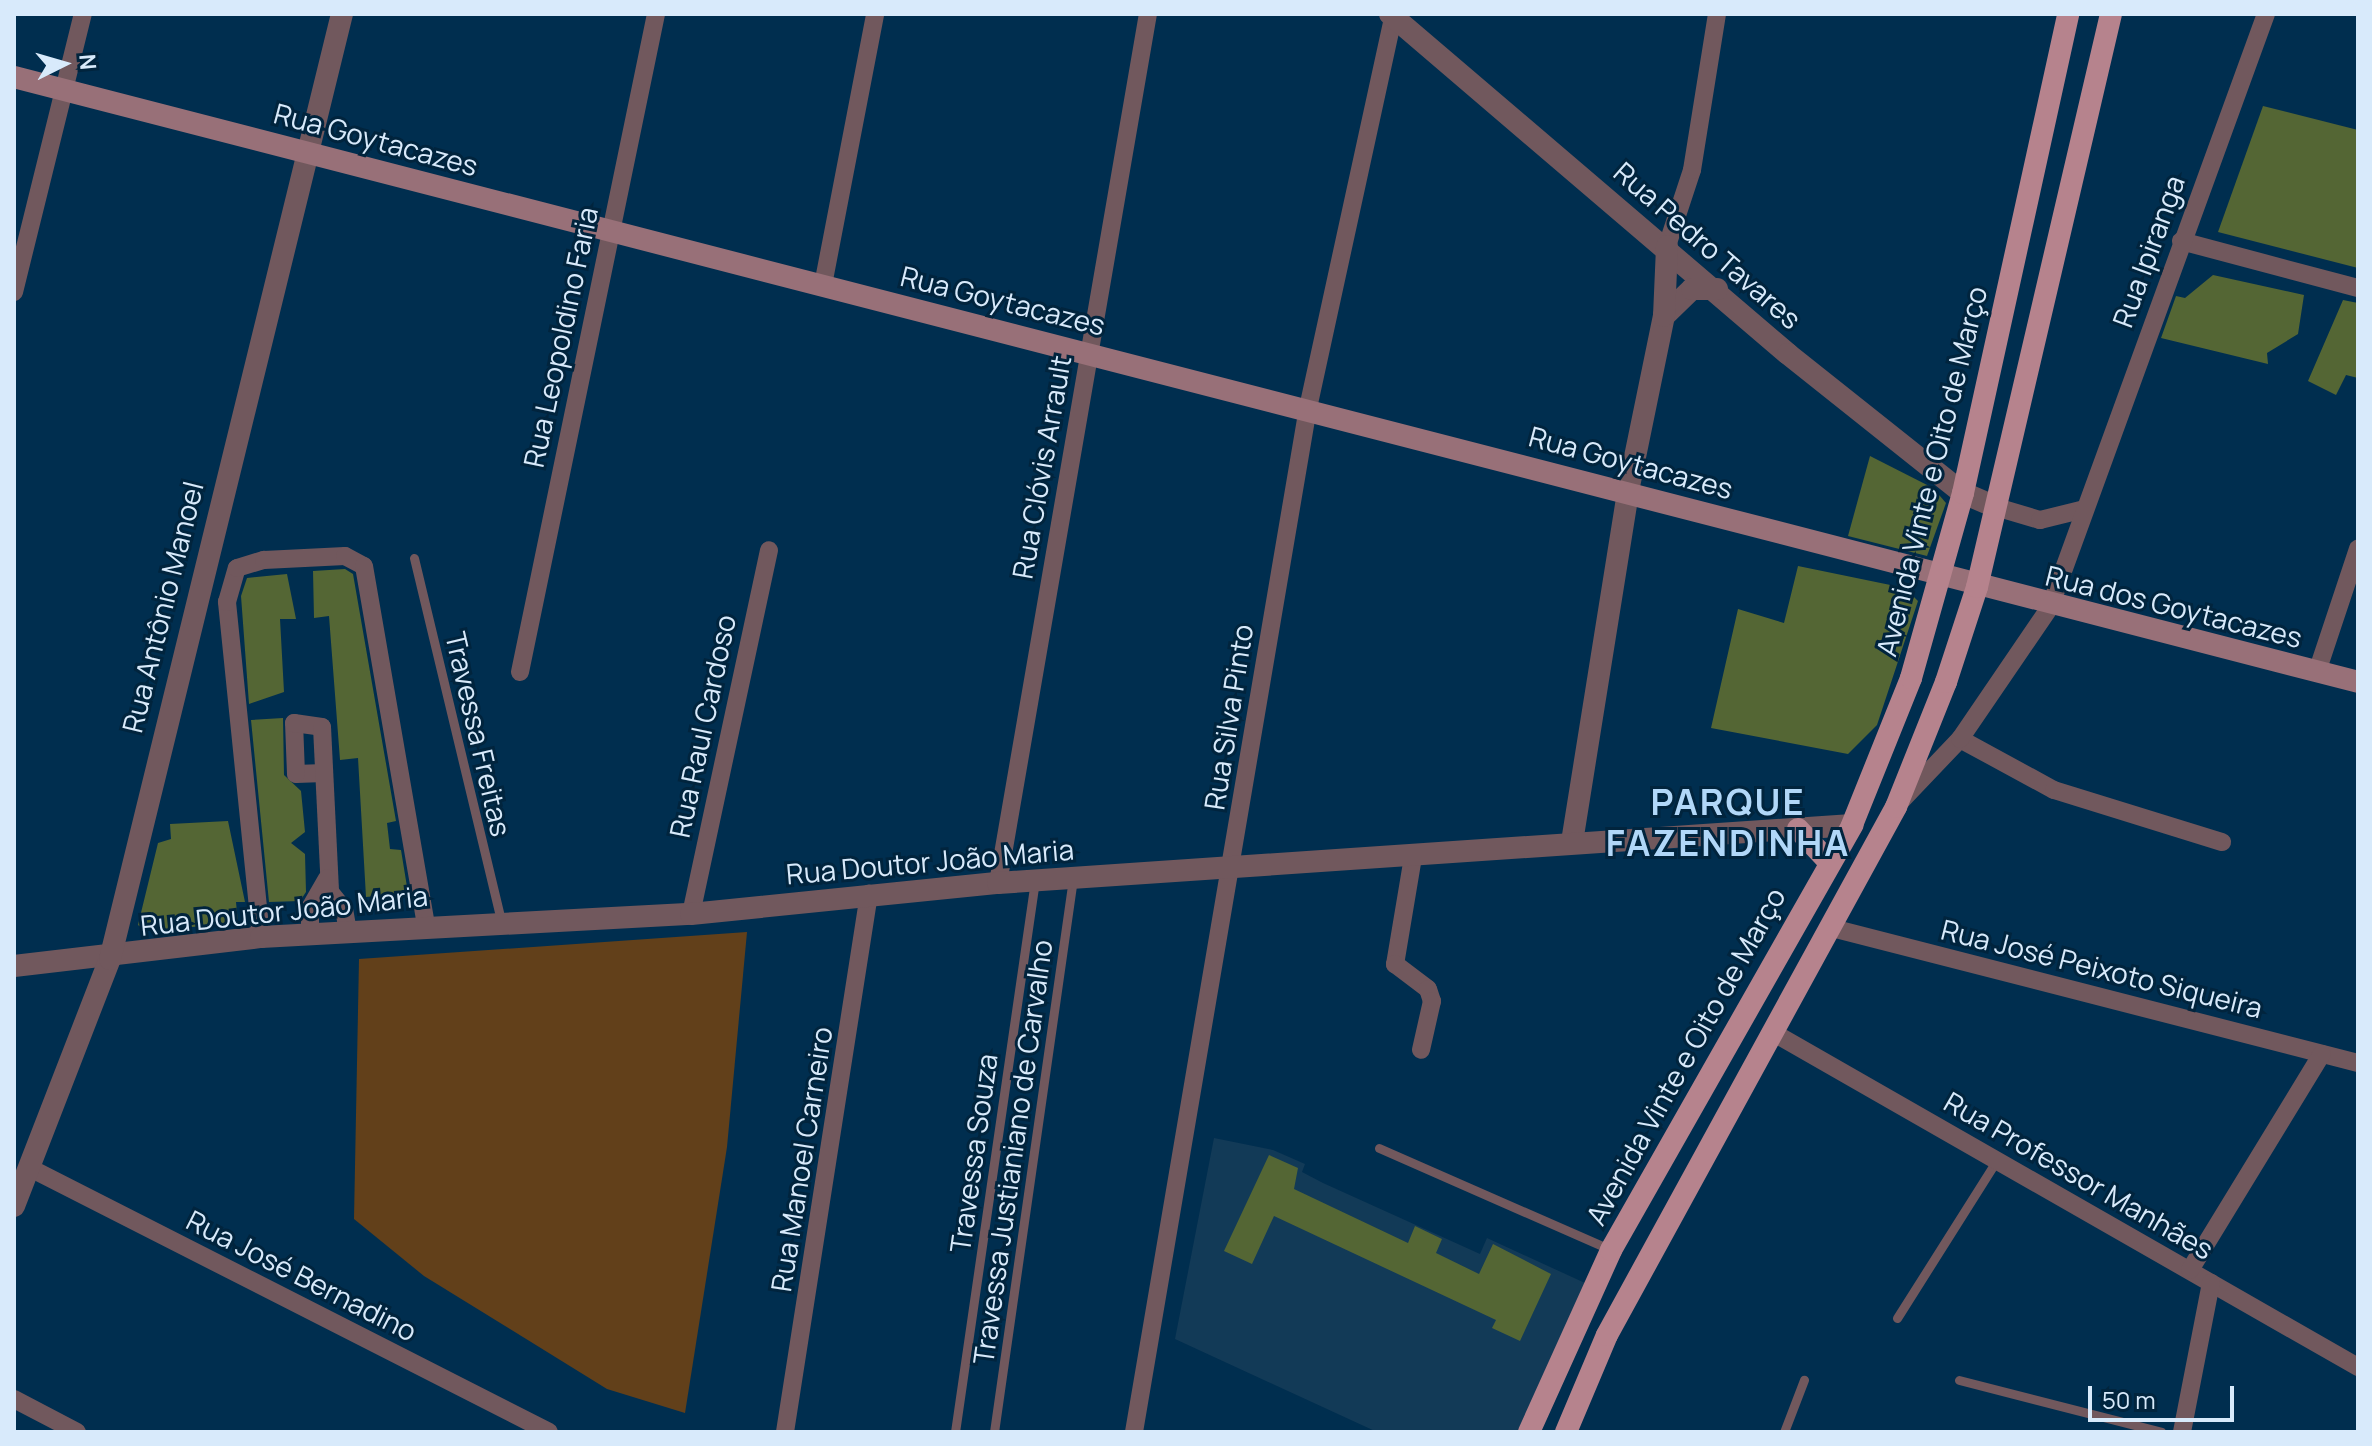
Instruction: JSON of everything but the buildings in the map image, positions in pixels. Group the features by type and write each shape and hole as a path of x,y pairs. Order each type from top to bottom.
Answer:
{"main road":[{"name":"Avenida Vinte e Oito de Março","path":"1529,1432 1611,1250 1852,825 1943,576 2068,14"},
{"path":"1566,1432 1607,1335 1896,807 1977,587 2111,14"},
{"name":"Rua Goytacazes","path":"14,77 307,151 610,233 1628,491 1977,587"},
{"name":"Rua dos Goytacazes","path":"1977,587 2358,682"},
{"path":"1852,825 1896,807"},
{"path":"1798,829 1829,862"}],"street":[{"path":"14,292 83,14"},
{"name":"Rua Antônio Manoel","path":"14,1206 110,959 342,14"},
{"name":"Rua Leopoldino Faria","path":"520,672 656,14"},
{"path":"823,285 875,14"},
{"name":"Rua Clóvis Arrault","path":"998,883 1148,14"},
{"path":"1572,842 1628,491 1664,316 1667,246 1692,170 1717,14"},
{"name":"Rua Ipiranga","path":"1896,807 1960,739 2050,607 2266,14"},
{"name":"Rua Pedro Tavares","path":"1392,15 1963,493 1996,507"},
{"name":"Rua Silva Pinto","path":"1134,1432 1234,871 1308,408 1392,15"},
{"path":"2181,241 2358,288"},
{"path":"1664,316 1692,289 1717,289"},
{"path":"1996,507 2040,520 2085,509"},
{"path":"2317,672 2358,549"},
{"name":"Rua Raul Cardoso","path":"691,914 769,550"},
{"path":"261,937 227,602 237,568 264,560 345,556 364,566 426,926"},
{"path":"1960,739 2054,790 2222,842"},
{"path":"324,773 330,876 348,931"},
{"name":"Rua Doutor João Maria","path":"14,966 110,959 261,937 501,919 691,914 1035,880 1234,871 1572,842 1852,825"},
{"path":"1413,857 1395,964 1428,989 1432,1001 1421,1050"},
{"path":"310,934 310,908 330,876"},
{"name":"Rua Manoel Carneiro","path":"785,1432 869,894"},
{"name":"Rua José Peixoto Siqueira","path":"1832,928 2358,1063"},
{"name":"Rua Professor Manhães","path":"1772,1032 2358,1367"},
{"path":"2190,1270 2322,1054"},
{"name":"Rua José Bernadino","path":"30,1168 549,1432"},
{"path":"2182,1432 2211,1283"},
{"path":"14,1399 77,1432"}],"lane":[{"name":"Travessa Freitas","path":"414,558 501,919"},
{"name":"Travessa Justianiano de Carvalho","path":"994,1432 1073,878"},
{"name":"Travessa Souza","path":"955,1432 1035,880"},
{"path":"1379,1148 1611,1250"},
{"path":"1897,1318 1997,1160"},
{"path":"1784,1432 1804,1380"},
{"path":"1959,1380 2161,1432"}],"shaded area":[{"path":"747,932 727,1147 685,1413 607,1389 424,1276 354,1219 359,959"},
{"path":"1214,1138 1273,1150 1305,1164 1302,1172 1323,1183 1480,1254 1487,1238 1585,1283 1517,1432 1377,1432 1175,1339"}],"district":[{"name":"PARQUE FAZENDINHA","path":"1728,822"}]}
